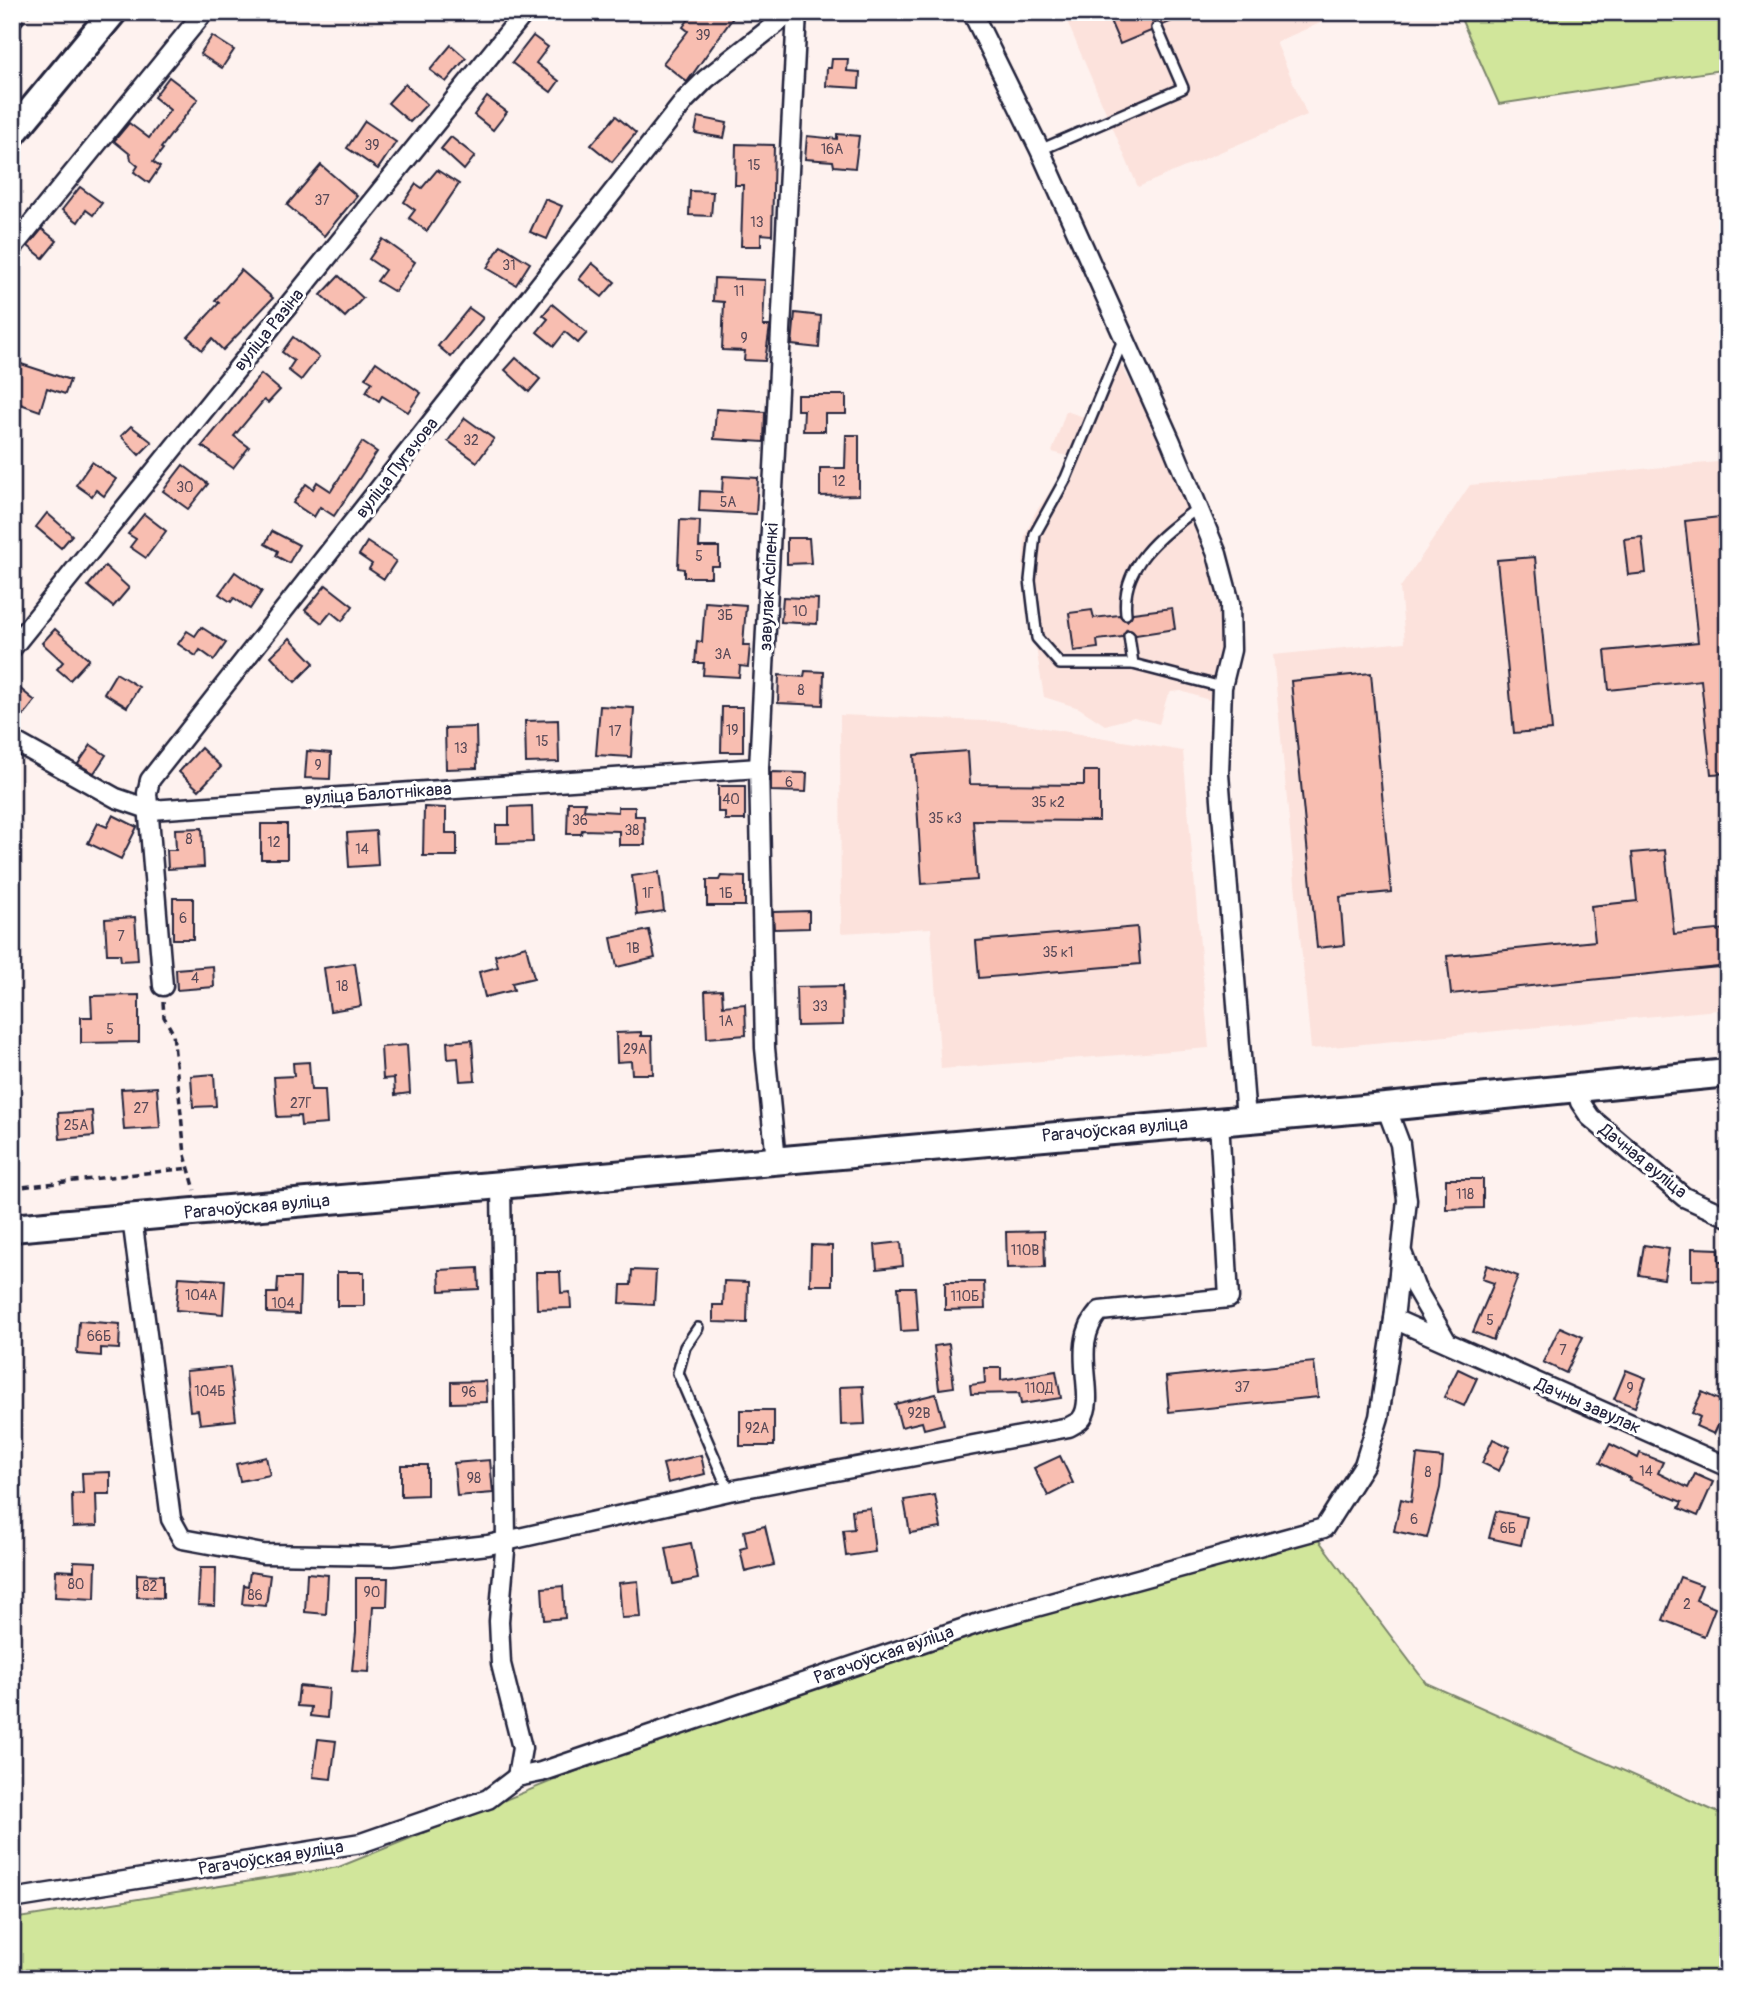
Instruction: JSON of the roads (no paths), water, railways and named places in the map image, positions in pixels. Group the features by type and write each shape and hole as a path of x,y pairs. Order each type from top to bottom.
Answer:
{"main road":[{"path":"16,122 113,12"},
{"name":"Рагачоўская вуліца","path":"12,1228 1386,1107 1728,1073"}],"street":[{"path":"12,248 205,12"},
{"name":"вуліца Разіна","path":"12,649 525,12"},
{"name":"вуліца Пугачова","path":"163,986 147,793 150,780 686,99 706,79 791,12"},
{"name":"завулак Асіпенкі","path":"776,1161 765,1048 759,768 797,12"},
{"path":"971,12 1040,150 1199,507 1217,554 1230,603 1231,650 1222,687 1219,774 1246,1119"},
{"name":"вуліца Балотнікава","path":"12,740 116,798 150,810 759,768"},
{"name":"Дачная вуліца","path":"1576,1087 1580,1102 1590,1117 1684,1197 1728,1217"},
{"path":"1386,1107 1400,1144 1407,1200 1394,1319"},
{"path":"132,1218 171,1519 182,1539 262,1554 392,1556 488,1545 729,1491 1069,1427 1082,1418 1086,1405 1086,1336 1089,1322 1100,1311 1229,1297 1219,1120"},
{"path":"501,1185 506,1539 499,1621 501,1664 522,1748 517,1777"},
{"path":"1402,1252 1415,1287 1449,1343"},
{"name":"Дачны завулак","path":"1394,1319 1728,1467"},
{"name":"Рагачоўская вуліца","path":"12,1899 360,1843 488,1799 517,1777 541,1772 985,1621 1324,1528 1364,1465 1379,1417 1394,1319"}],"lane":[{"path":"1040,150 1183,88 1157,28"},
{"path":"1124,339 1066,478 1035,534 1030,580 1037,638 1060,664 1133,664 1222,687"},
{"path":"1126,614 1125,603 1134,565 1166,532 1199,507"},
{"path":"1129,636 1133,664"},
{"path":"698,1328 685,1347 678,1373 729,1491"}]}
